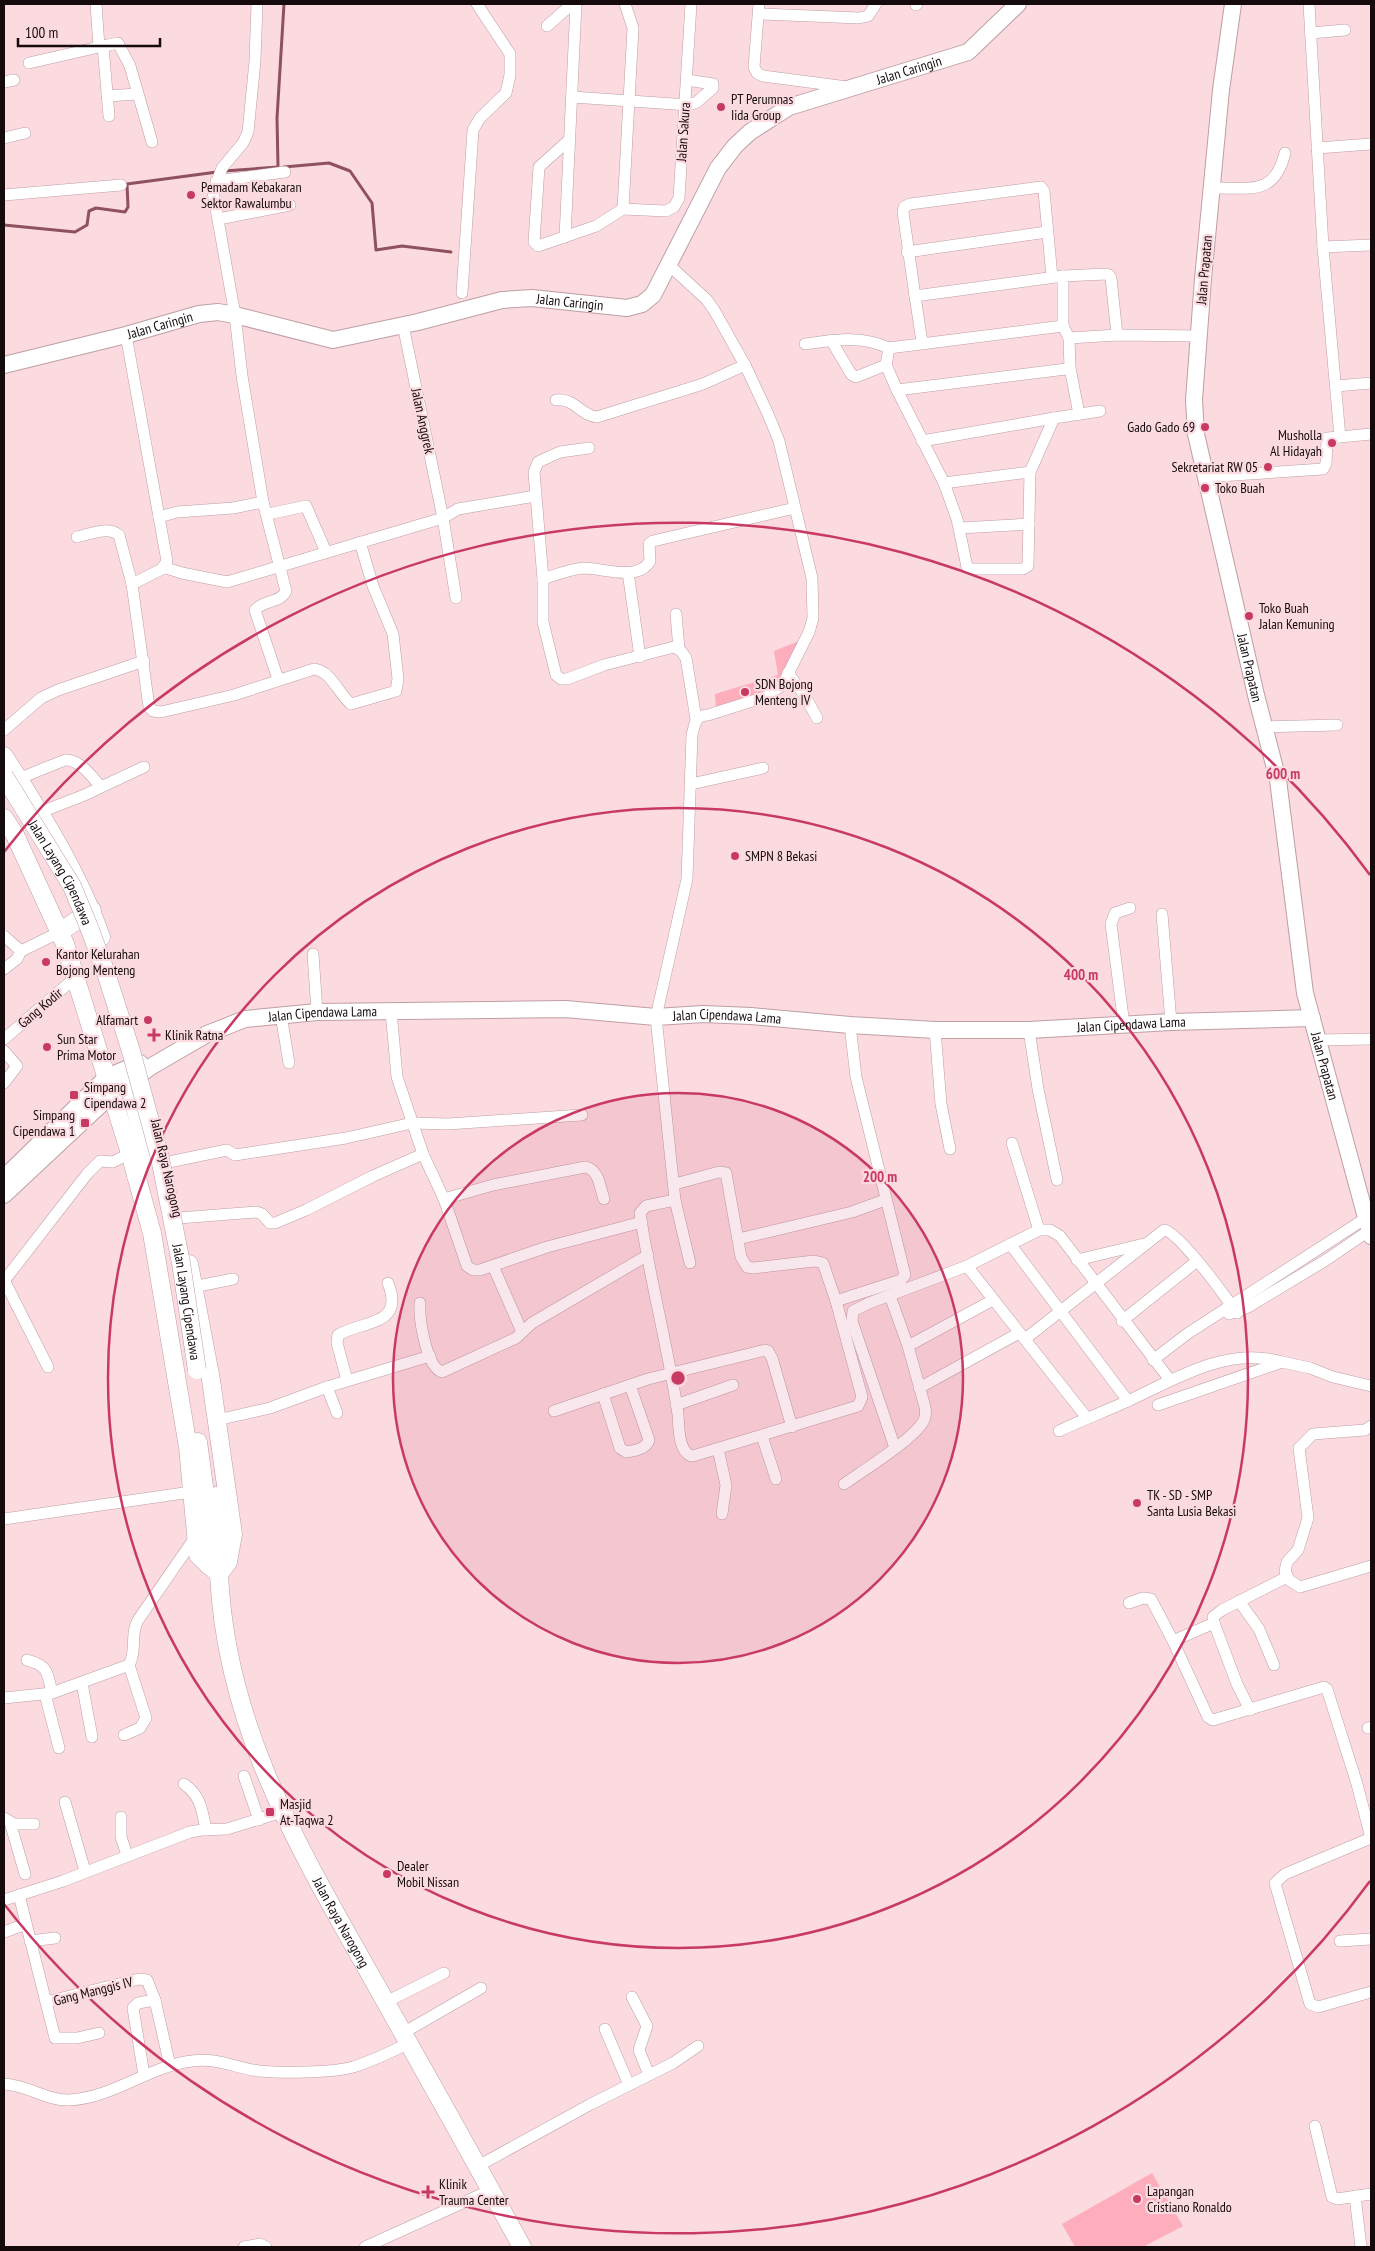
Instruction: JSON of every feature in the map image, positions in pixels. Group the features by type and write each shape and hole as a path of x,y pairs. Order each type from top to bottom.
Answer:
{"main road":[{"name":"Jalan Caringin","path":"4,365 126,335 199,314 218,312 333,340 403,325 502,300 532,298 627,308 642,304 653,294 718,168 740,141 764,122 789,108 851,87 968,52 1018,4"},
{"name":"Jalan Prapatan","path":"1233,4 1221,90 1199,336 1194,413 1196,434 1278,780 1305,992 1369,1221"},
{"name":"Jalan Raya Narogong","path":"4,756 11,778 40,813 92,910 129,1075 130,1153 155,1252 188,1447 198,1555 218,1567"},
{"name":"Jalan Layang Cipendawa","path":"11,778 72,886 106,973 131,1051 160,1158 181,1263 192,1371"},
{"name":"Jalan Layang Cipendawa","path":"4,794 37,847 79,930 105,1005 162,1210 215,1484 220,1536 218,1567"},
{"name":"Jalan Raya Narogong","path":"4,818 15,834 64,930 76,978 129,1075 169,1162 194,1287 217,1420 233,1534 218,1567 224,1620 233,1672 251,1738 282,1812 324,1892 522,2247"},
{"path":"92,910 64,930 129,1075 146,1150 136,1176"},
{"name":"Jalan Cipendawa Lama","path":"5,1187 129,1075 225,1025 245,1019 317,1012 565,1009 656,1017 703,1014 780,1018 850,1026 935,1030 1029,1030 1172,1022 1312,1018"}],"street":[{"path":"96,4 109,116"},
{"path":"256,4 256,61 248,132 243,143 219,175 213,192 235,315 242,376 263,502 268,514 286,591 284,595 260,605 255,610 278,679"},
{"path":"462,292 474,130 480,118 506,93 510,75 510,54 476,4"},
{"path":"547,26 572,4"},
{"path":"565,237 576,4"},
{"path":"569,140 539,167 534,242 538,246 596,226 623,209 633,28 625,4"},
{"name":"Jalan Sakura","path":"623,209 666,211 674,207 679,198 691,4"},
{"path":"851,87 763,76 757,73 754,67 759,9 859,18 868,16 876,4"},
{"path":"1309,4 1323,247 1340,437"},
{"path":"1311,33 1345,30"},
{"path":"29,63 118,43 130,66 152,142"},
{"path":"572,97 628,102 686,104 697,102 712,88 713,84 687,80"},
{"path":"107,96 137,94"},
{"path":"4,138 25,133"},
{"path":"1317,148 1371,144"},
{"path":"1212,188 1265,185 1278,174 1285,153"},
{"path":"219,175 285,172"},
{"path":"4,195 121,185"},
{"path":"922,342 907,252 904,207 910,204 1041,187 1044,191 1048,232 1057,277 1063,326 1069,338 1070,368 1078,414"},
{"path":"218,219 290,205"},
{"path":"907,252 1048,232"},
{"path":"1323,247 1371,245"},
{"path":"669,265 707,300 744,365 779,441 812,578 812,618 809,632 783,684 768,696 696,718"},
{"path":"915,296 1057,277 1110,275 1117,335"},
{"name":"Jalan Anggrek","path":"403,325 443,518 456,598"},
{"path":"805,344 831,340 867,340 889,348 922,342 1063,326"},
{"path":"126,335 167,560 163,567 132,584"},
{"path":"1069,338 1117,335 1199,336"},
{"path":"831,340 851,374 856,377 886,364"},
{"path":"889,348 886,364 897,390 944,483 960,528 968,568 1023,569 1029,563 1030,472 1054,418"},
{"path":"556,400 571,402 590,416 597,417 702,384 744,365"},
{"path":"897,390 1070,368"},
{"path":"1336,386 1371,383"},
{"path":"922,441 1100,411"},
{"path":"1205,477 1324,469 1326,464 1327,438 1371,434"},
{"path":"590,448 560,452 538,462 534,472 542,579 543,622 556,675 561,679 567,679 604,665 640,658 674,647 679,649"},
{"path":"944,483 1030,472"},
{"path":"163,567 227,582 443,518 458,509 535,496"},
{"path":"159,517 177,512 233,508 263,502"},
{"path":"268,514 306,506 326,552"},
{"path":"542,579 583,568 628,572 647,566 650,561 649,544 653,541 795,508"},
{"path":"960,528 1029,524"},
{"path":"77,537 106,530 119,535 132,584 149,707 154,711 161,712 200,704 314,669 320,670 351,704 396,691 398,679 393,634 373,586 360,542"},
{"path":"628,572 640,658"},
{"path":"676,614 679,649 686,658 696,718 692,735 687,879 656,1017 675,1184 675,1200 690,1264"},
{"path":"4,730 41,698 66,687 144,662"},
{"path":"788,674 805,696 817,718"},
{"path":"1264,727 1337,725"},
{"path":"11,778 71,760 76,762 101,787"},
{"path":"40,813 144,766"},
{"path":"691,784 764,768"},
{"path":"1124,1026 1111,924 1115,913 1130,908"},
{"path":"1162,914 1172,1022"},
{"path":"4,968 17,959 21,951 64,930"},
{"path":"4,936 21,951"},
{"path":"313,954 317,1012"},
{"name":"Gang Kodir","path":"4,1039 76,978"},
{"path":"391,1011 397,1077 423,1154 444,1199 466,1266 476,1271 546,1247 642,1222"},
{"path":"281,1015 289,1063"},
{"path":"836,1301 901,1280 904,1277 856,1077 850,1026"},
{"path":"935,1030 941,1104 950,1149"},
{"path":"1029,1030 1041,1105 1057,1180"},
{"path":"1319,1040 1371,1039"},
{"path":"4,1051 17,1066 4,1083"},
{"path":"169,1162 227,1150 235,1155 346,1138 412,1123 448,1124 582,1115"},
{"path":"1012,1143 1039,1230"},
{"path":"48,1367 4,1281 87,1174 100,1161 113,1162 130,1153"},
{"path":"179,1218 256,1212 262,1214 270,1223 275,1223 423,1154"},
{"path":"444,1199 493,1185 585,1167 591,1168 595,1172 604,1199"},
{"path":"675,1184 719,1172 726,1173 741,1257 749,1268 821,1261 836,1301 862,1400 854,1408 718,1449 691,1456 686,1454 682,1448 641,1211 646,1206 675,1200"},
{"path":"738,1239 852,1212 885,1200"},
{"path":"1234,1309 1294,1265 1369,1221"},
{"path":"1153,1360 1187,1334 1216,1317 1301,1276 1369,1221"},
{"path":"894,1448 851,1318 853,1311 967,1266 1039,1230 1050,1230 1056,1233 1122,1321 1170,1380"},
{"path":"919,1388 1022,1336 1061,1312 1162,1231 1168,1230 1197,1261 1234,1309"},
{"path":"1078,1260 1148,1242"},
{"path":"1010,1244 1128,1401"},
{"path":"420,1303 421,1326 430,1356 436,1368 442,1372 511,1340 532,1323 648,1255"},
{"path":"1122,1321 1197,1261"},
{"path":"1294,1265 1301,1276"},
{"path":"493,1266 522,1332"},
{"path":"967,1266 1088,1418"},
{"path":"194,1287 233,1279"},
{"path":"347,1380 337,1343 338,1335 348,1329 384,1317 390,1312 393,1305 388,1283"},
{"path":"844,1484 894,1448 920,1426 926,1417 908,1346 890,1296"},
{"path":"908,1346 993,1300"},
{"path":"554,1411 648,1379 766,1350 772,1358 792,1427"},
{"path":"217,1420 270,1408 347,1380 430,1356"},
{"path":"1059,1431 1128,1401 1170,1380 1208,1365 1239,1358 1265,1357 1371,1386"},
{"path":"1158,1405 1282,1362"},
{"path":"603,1394 619,1446 626,1452 638,1449 645,1446 648,1440 630,1385"},
{"path":"676,1405 733,1385"},
{"path":"327,1387 337,1413"},
{"path":"1371,1426 1365,1430 1313,1434 1298,1448 1308,1518 1298,1550 1286,1565 1286,1577 1294,1585 1300,1587 1371,1566"},
{"path":"762,1436 776,1479"},
{"path":"718,1449 726,1485 722,1514"},
{"path":"4,1519 191,1492"},
{"path":"124,1735 140,1728 146,1721 129,1665 133,1656 134,1627 196,1536"},
{"path":"1250,1710 1237,1684 1213,1617 1239,1601 1286,1577"},
{"path":"1129,1603 1147,1598 1153,1601 1208,1717 1216,1719 1324,1687 1327,1689 1357,1784 1371,1838 1286,1874 1276,1883 1310,2004 1318,2007 1371,1992"},
{"path":"1239,1601 1259,1629 1274,1665"},
{"path":"1173,1640 1214,1623"},
{"path":"27,1660 46,1668 59,1748"},
{"path":"4,1698 49,1693 129,1665"},
{"path":"82,1683 92,1737"},
{"path":"244,1776 259,1820"},
{"path":"184,1784 195,1792 200,1800 206,1830"},
{"path":"65,1802 85,1871"},
{"path":"4,1900 190,1832 227,1829 282,1812"},
{"path":"121,1817 121,1837 127,1855"},
{"path":"7,1820 20,1825 34,1824"},
{"path":"7,1820 25,1874"},
{"name":"Gang Manggis IV","path":"19,1895 55,2038 77,2038 99,2033"},
{"path":"4,1932 26,1924"},
{"path":"30,1941 55,1938"},
{"path":"1340,1941 1371,1939"},
{"path":"386,2002 444,1973"},
{"name":"Gang Manggis IV","path":"46,2002 139,1979 147,1980 156,2000 170,2066"},
{"path":"4,2084 29,2088 53,2099 69,2100 96,2095 144,2075 191,2060 205,2060 258,2070 292,2072 351,2067 406,2038 481,1988"},
{"path":"632,1997 646,2022 646,2030 639,2050 648,2074"},
{"name":"Gang Manggis IV","path":"144,2075 132,2010 137,2003 156,2000"},
{"path":"605,2029 629,2085"},
{"path":"478,2166 648,2074 673,2063 698,2046"},
{"path":"1315,2126 1330,2196 1336,2199 1371,2194"},
{"path":"365,2247 491,2190"},
{"path":"1355,2196 1361,2247"},
{"path":"244,2247 260,2244 266,2247"}],"shaded area":[{"path":"799,641 785,676 769,693 716,710 715,694 778,675 774,651"},
{"name":"Lapangan Cristiano Ronaldo","path":"1152,2173 1183,2226 1143,2247 1075,2247 1062,2224"}],"waterway":[{"path":"224,171 278,167 277,118 284,4"},
{"path":"284,167 329,163 350,171 372,203 376,250 402,246 451,252"},
{"path":"4,225 75,232 87,225 89,211 96,208 125,212 128,207 127,184 217,172"}],"place":[{"name":"PT Perumnas Iida Group","path":"721,107"},
{"name":"Pemadam Kebakaran Sektor Rawalumbu","path":"191,195"},
{"name":"Gado Gado 69","path":"1205,427"},
{"name":"Musholla Al Hidayah","path":"1332,443"},
{"name":"Sekretariat RW 05","path":"1268,467"},
{"name":"Toko Buah","path":"1205,488"},
{"name":"Toko Buah Jalan Kemuning","path":"1249,616"},
{"name":"SDN Bojong Menteng IV","path":"745,692"},
{"name":"SMPN 8 Bekasi","path":"735,856"},
{"name":"Kantor Kelurahan Bojong Menteng","path":"46,962"},
{"name":"Alfamart","path":"148,1020"},
{"name":"Klinik Ratna","path":"154,1035"},
{"name":"Sun Star Prima Motor","path":"47,1047"},
{"name":"Simpang Cipendawa 2","path":"74,1095"},
{"name":"Simpang Cipendawa 1","path":"85,1123"},
{"name":"TK - SD - SMP Santa Lusia Bekasi","path":"1137,1503"},
{"name":"Masjid At-Taqwa 2","path":"270,1812"},
{"name":"Dealer Mobil Nissan","path":"387,1874"},
{"name":"Klinik Trauma Center","path":"428,2192"},
{"name":"Lapangan Cristiano Ronaldo","path":"1137,2199"}]}
